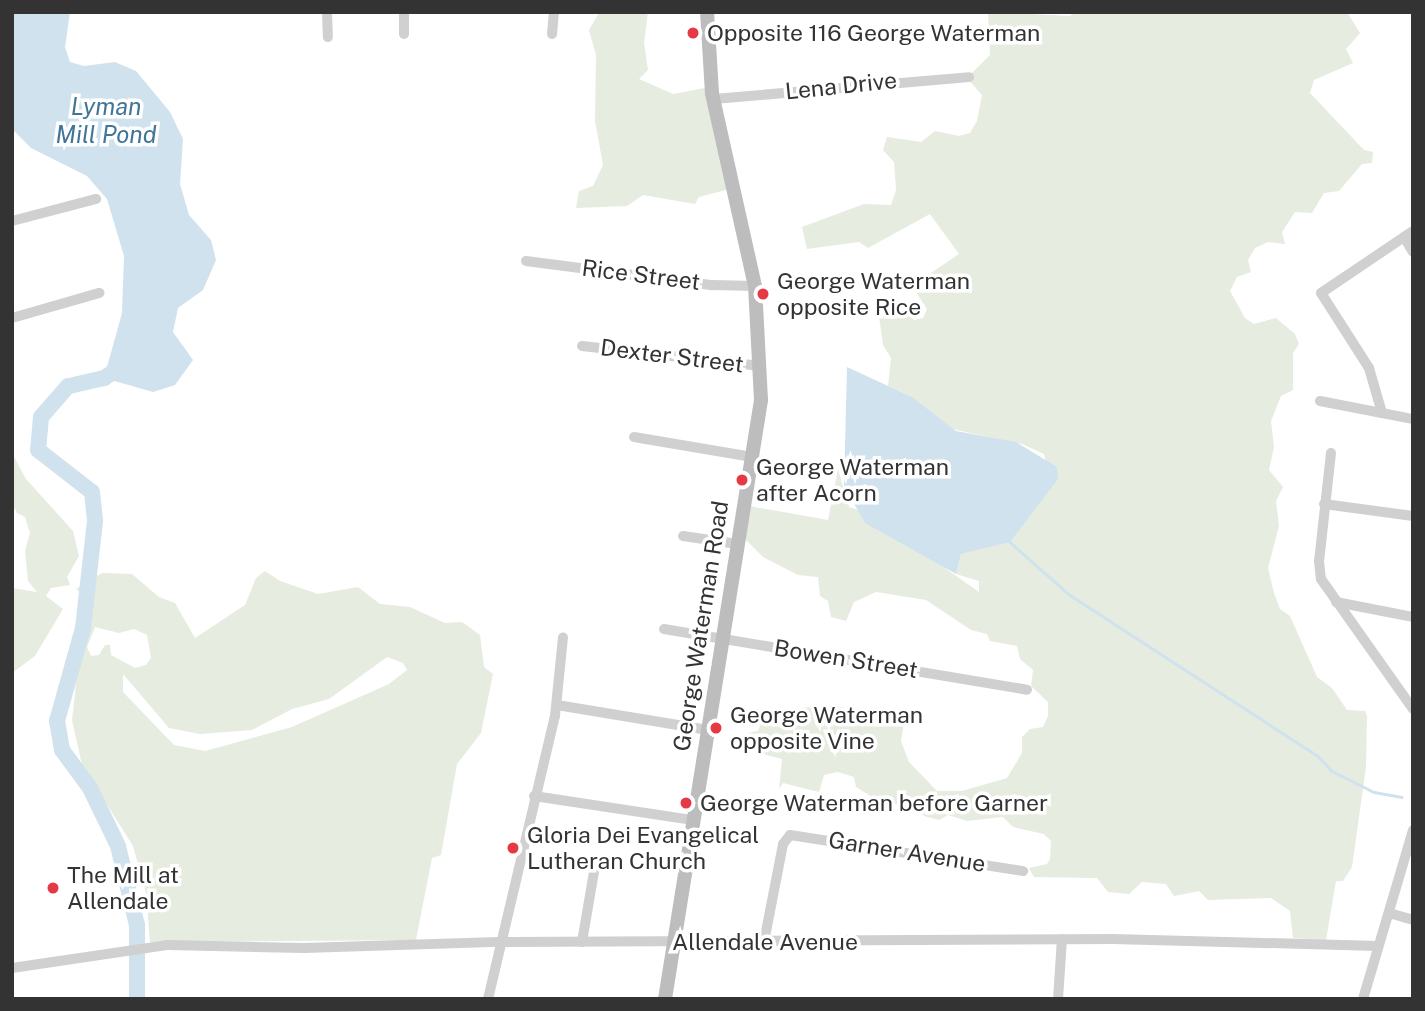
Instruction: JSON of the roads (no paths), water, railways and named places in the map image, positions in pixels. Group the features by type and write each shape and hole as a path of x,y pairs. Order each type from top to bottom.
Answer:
{"main road":[{"name":"George Waterman Road","path":"665,999 751,457 761,366 755,286 714,99 707,12"}],"street":[{"path":"327,12 327,37"},
{"path":"404,12 404,34"},
{"path":"552,34 554,12"},
{"name":"Lena Drive","path":"714,99 969,77"},
{"path":"12,221 96,199"},
{"path":"1382,413 1369,368 1321,293 1408,234 1413,252"},
{"name":"Rice Street","path":"526,261 712,285 755,286"},
{"path":"12,318 99,293"},
{"name":"Dexter Street","path":"582,346 761,366"},
{"path":"1320,401 1413,419"},
{"path":"634,437 751,457"},
{"path":"1331,453 1319,571 1336,602 1413,709"},
{"path":"1324,504 1413,516"},
{"path":"683,536 737,544"},
{"path":"1336,602 1413,617"},
{"name":"Bowen Street","path":"664,629 1027,690"},
{"path":"488,999 499,942 557,705 563,637"},
{"path":"557,705 708,730"},
{"path":"534,796 693,820"},
{"path":"1363,999 1413,830"},
{"name":"Garner Avenue","path":"764,942 783,844 790,835 1023,871"},
{"path":"582,942 594,872"},
{"path":"1389,913 1413,920"},
{"path":"1058,999 1062,939"},
{"name":"Allendale Avenue","path":"12,968 153,945 304,948 499,942 1062,939 1378,946"}],"water":[{"name":"Lyman Mill Pond","path":"12,12 70,12 65,47 70,62 84,66 115,62 136,71 170,112 183,139 180,184 189,215 211,240 216,260 203,290 178,308 173,332 193,360 175,385 153,392 104,378 122,313 124,256 107,199 87,176 31,148 12,129"},
{"path":"847,367 912,397 956,431 1016,442 1057,467 1058,479 1010,542 961,554 956,574 865,523 844,486"}],"waterway":[{"path":"119,368 104,378 68,386 41,417 38,450 92,492 95,521 83,628 57,721 62,750 90,788 118,846 137,925 137,999"},
{"path":"1010,542 1070,595 1319,757 1332,771 1374,792 1402,797"}],"place":[{"name":"Opposite 116 George Waterman","path":"693,33"},
{"name":"George Waterman opposite Rice","path":"763,294"},
{"name":"George Waterman after Acorn","path":"742,480"},
{"name":"George Waterman opposite Vine","path":"716,728"},
{"name":"George Waterman before Garner","path":"686,803"},
{"name":"Gloria Dei Evangelical Lutheran Church","path":"513,848"},
{"name":"The Mill at Allendale","path":"53,888"}]}
